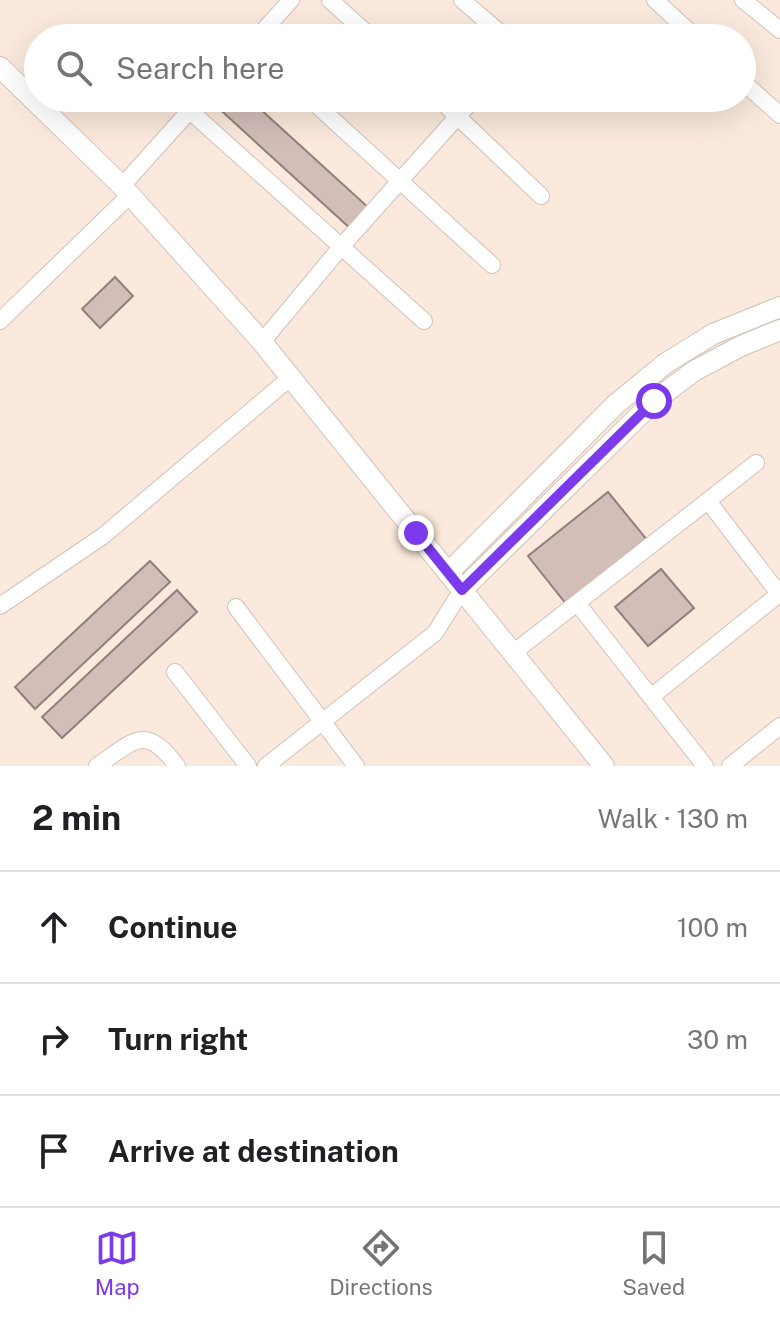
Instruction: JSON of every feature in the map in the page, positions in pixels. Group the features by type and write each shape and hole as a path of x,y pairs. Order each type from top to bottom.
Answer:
{"street":[{"path":"270,24 291,0"},
{"path":"330,0 357,24"},
{"path":"655,0 681,24"},
{"path":"743,0 780,30"},
{"path":"473,3 493,24"},
{"path":"0,67 24,91"},
{"path":"756,94 780,115"},
{"path":"45,112 125,191 262,342 604,766"},
{"path":"0,321 125,191 189,112"},
{"path":"203,112 341,247 424,321"},
{"path":"325,112 492,265"},
{"path":"454,112 541,196"},
{"path":"262,342 341,247 462,112"},
{"path":"448,573 616,404 666,363 713,334 780,307"},
{"path":"266,766 435,633 462,590 654,401 694,371 780,330"},
{"path":"0,606 103,536 290,378"},
{"path":"513,653 756,463"},
{"path":"651,697 780,595 708,501"},
{"path":"577,603 705,766"},
{"path":"236,607 356,766"},
{"path":"175,672 248,766"},
{"path":"730,766 780,726"},
{"path":"97,766 141,739 159,745 177,766"}],"building":[{"path":"223,112 263,112 370,209 352,230"},
{"path":"115,277 133,296 100,328 82,309"},
{"path":"608,492 648,541 567,605 528,556"},
{"path":"150,561 170,582 35,709 15,687"},
{"path":"661,569 694,608 648,646 615,607"},
{"path":"177,590 197,612 62,738 42,717"}],"route":[{"path":"416,533 462,590 654,401"}]}
